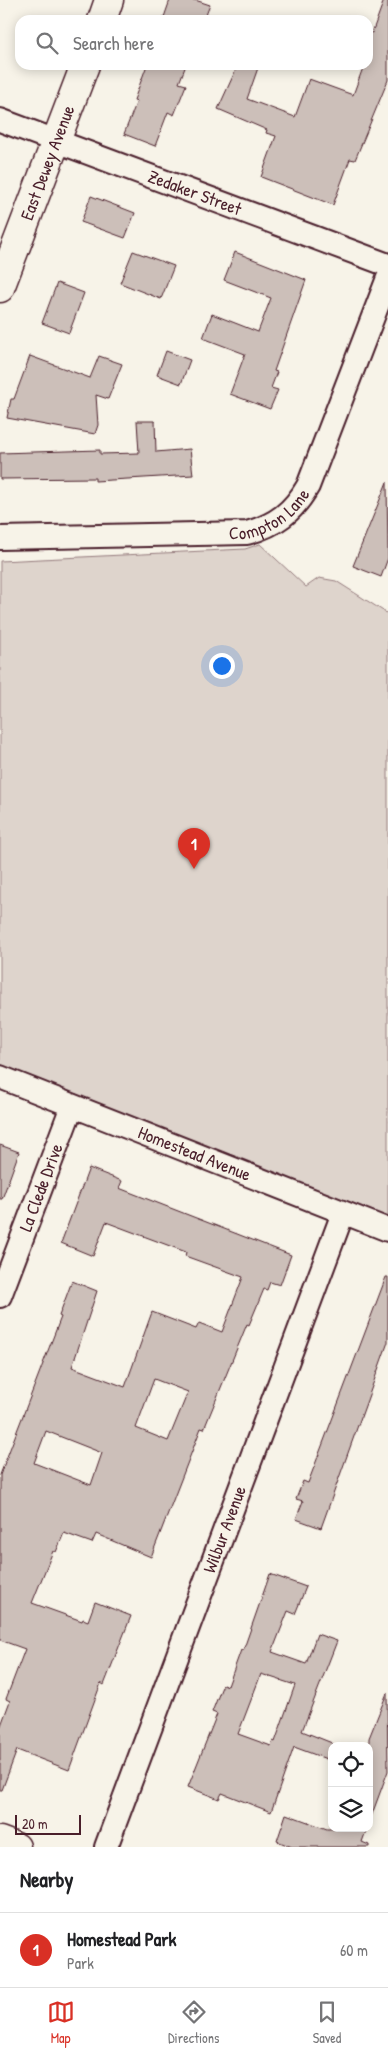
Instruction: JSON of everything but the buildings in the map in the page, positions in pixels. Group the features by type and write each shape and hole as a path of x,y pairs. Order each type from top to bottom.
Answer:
{"street":[{"path":"104,15 110,0"},
{"name":"East Dewey Avenue","path":"0,288 83,70"},
{"name":"Zedaker Street","path":"0,120 388,265"},
{"name":"Compton Lane","path":"0,538 247,533 268,527 280,520 299,503 308,486 388,278"},
{"name":"Homestead Avenue","path":"0,1077 388,1230"},
{"name":"La Clede Drive","path":"0,1296 72,1106"},
{"name":"Wilbur Avenue","path":"106,1847 343,1213"},
{"path":"0,1841 16,1847"}],"shaded area":[{"path":"260,544 306,587 319,578 336,581 388,614 388,1230 0,1077 0,561 245,549"}],"place":[{"name":"Homestead Park","path":"194,869"}]}
